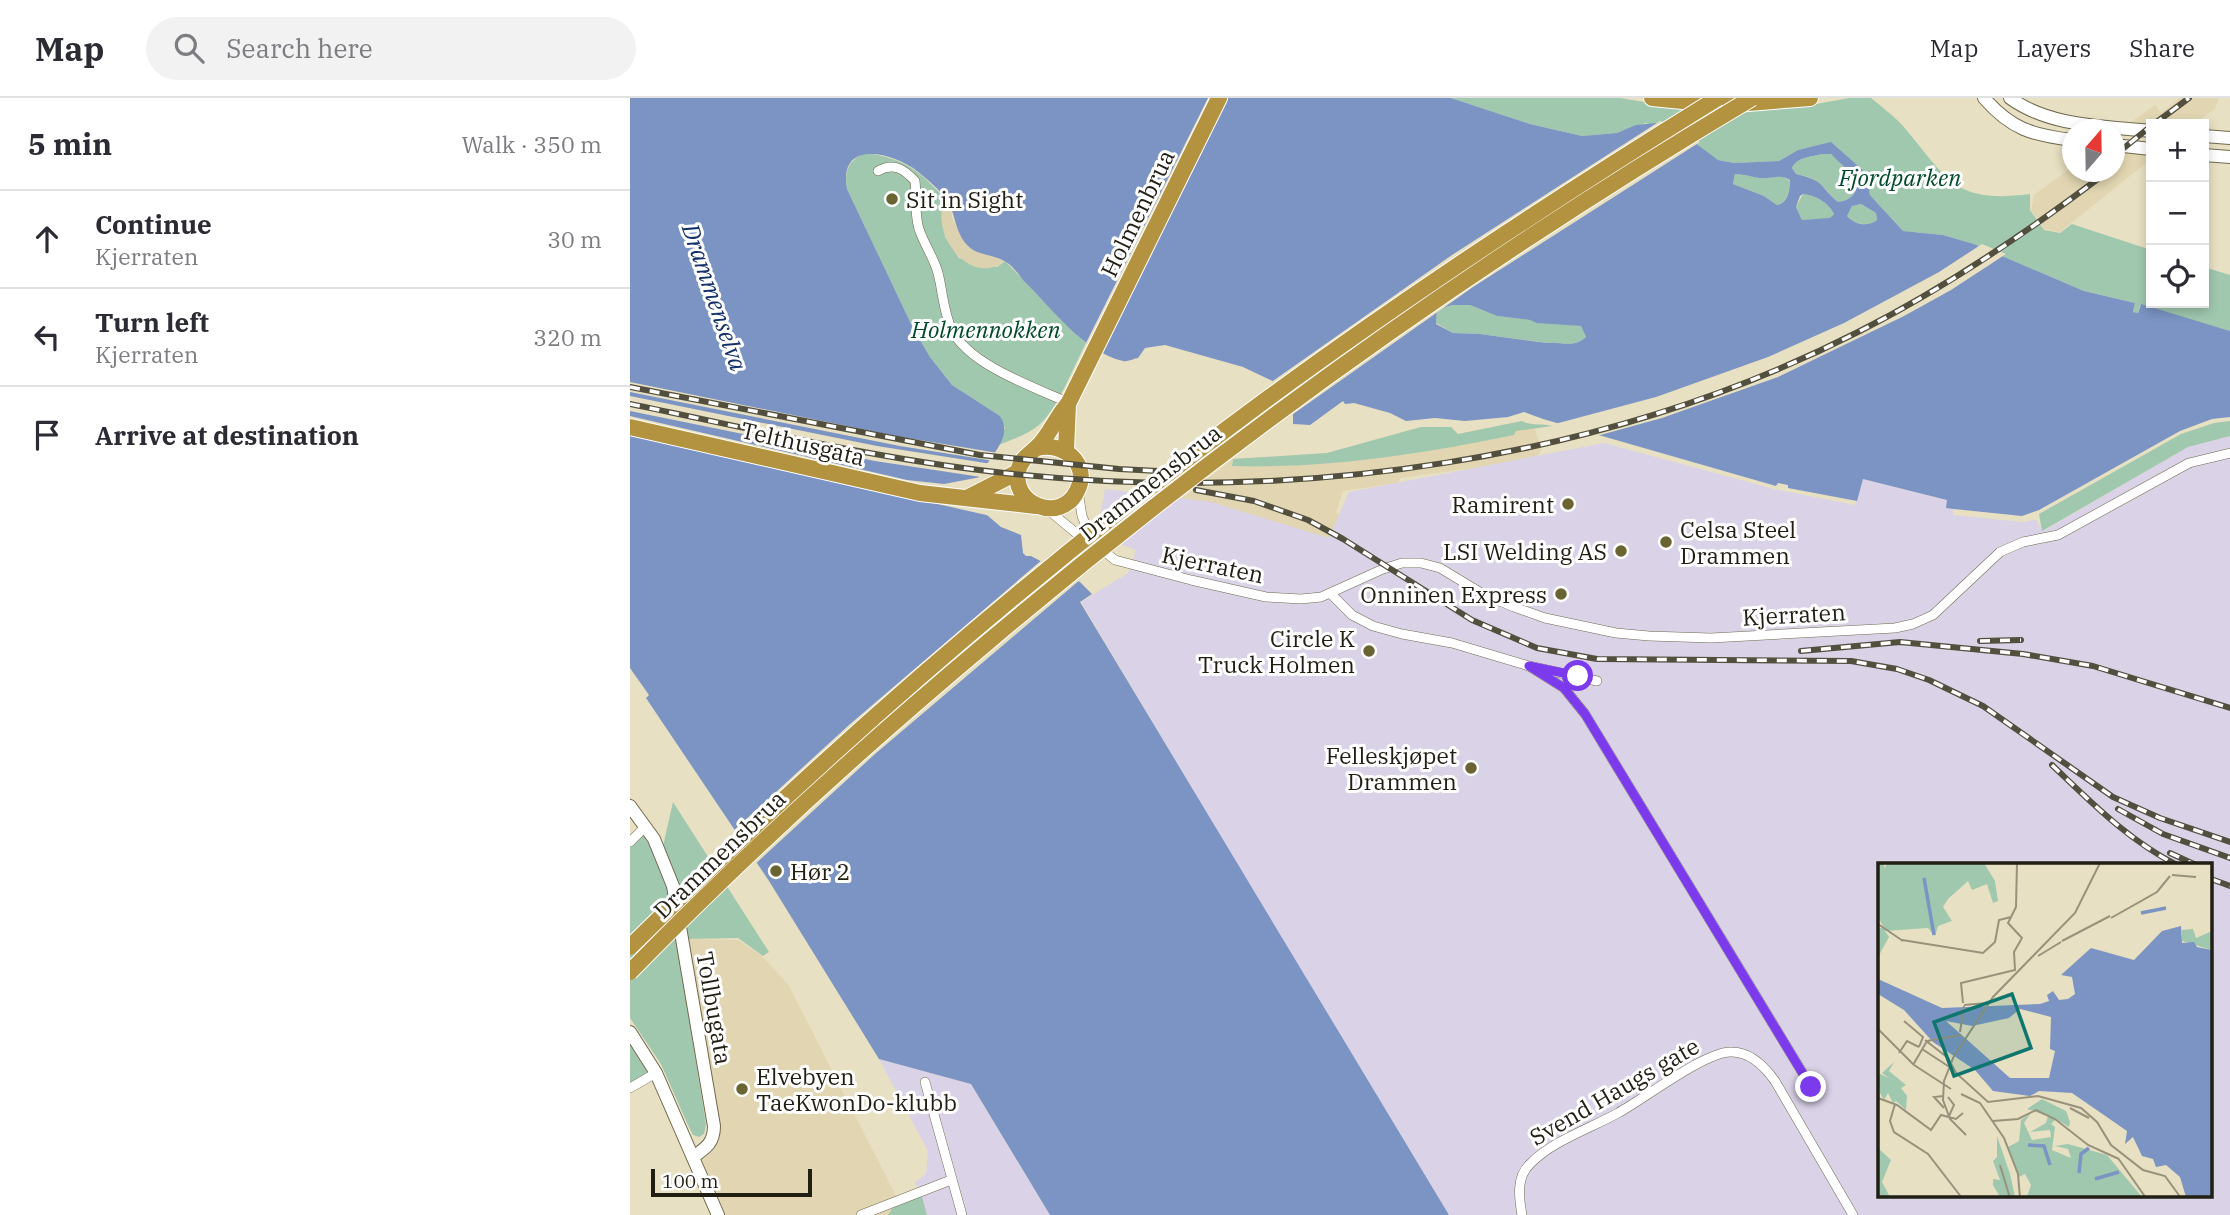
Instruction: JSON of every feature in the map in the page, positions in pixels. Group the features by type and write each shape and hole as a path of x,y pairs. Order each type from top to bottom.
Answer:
{"highway":[{"name":"Holmenbrua","path":"1068,404 1219,98"},
{"path":"1652,98 1723,105 1810,98"},
{"name":"Drammensbrua","path":"630,947 781,801 911,685 1048,569 1162,479 1277,392 1458,264 1718,98"},
{"name":"Drammensbrua","path":"630,972 765,839 922,697 1056,584 1175,490 1331,374 1465,280 1621,178 1752,98"},
{"path":"1037,448 1052,446 1066,451 1079,468 1078,489 1066,504 1042,507 1021,492 1018,472 1026,455 1037,448 1068,404"},
{"path":"1066,451 1068,404"},
{"name":"Telthusgata","path":"630,426 905,489 1042,507"},
{"path":"967,498 1018,472"}],"main road":[{"path":"1984,98 2005,120 2018,127 2062,138"},
{"path":"2010,98 2029,111 2064,121 2146,130"},
{"path":"2209,136 2230,138"},
{"path":"2125,146 2146,148"},
{"path":"2209,155 2230,157"},
{"name":"Tollbugata","path":"630,806 654,839 673,886 714,1126 714,1137 709,1146 693,1157"},
{"path":"630,1032 656,1073 718,1215"}],"street":[{"path":"878,171 887,166 895,166 907,172 915,181 915,216 918,228 937,268 943,304 951,329 959,342 976,357 1068,404"},
{"name":"Kjerraten","path":"1042,507 1115,560 1266,597 1301,599 1331,594 1382,569 1402,563 1421,563 1440,568 1483,594 1575,626 1649,636 1711,638 1895,628 1913,624 1933,615 2000,552 2023,541 2058,535 2189,463 2230,453"},
{"path":"1078,489 1084,526 1093,542"},
{"path":"1331,594 1352,615 1373,626 1452,643 1529,666 1597,681"},
{"path":"1529,666 1564,688 1585,714 1816,1095"},
{"path":"630,842 646,826"},
{"name":"Svend Haugs gate","path":"1522,1215 1519,1191 1523,1173 1530,1163 1577,1131 1616,1114 1717,1054 1732,1052 1752,1058 1775,1081 1853,1215"},
{"path":"630,1088 656,1073"},
{"path":"925,1082 962,1215"},
{"path":"861,1215 951,1181"}],"shaded area":[{"path":"2180,98 2219,98 2215,109 2200,119 2146,119 2146,124 2131,122 2155,105 2161,113"},
{"path":"2125,152 2146,155 2146,163 2125,180"},
{"path":"2062,174 2062,182 2122,182 2060,232 2044,229 2031,210 2034,195"},
{"path":"1522,421 1535,429 1541,450 1535,463 1401,478 1397,483 1343,491 1336,512 1380,540 1373,550 1173,505 1233,459 1327,453 1421,427 1451,427 1458,434"},
{"path":"2230,436 2230,1215 1449,1215 1081,602 1128,573 1136,550 1111,541 1100,518 1105,489 1211,502 1329,538 1349,492 1604,443 1774,489 1855,505 1863,479 1948,500 1946,507 1954,509 1953,515 2023,522 2036,520 2043,531 2188,447"},
{"path":"688,939 738,940 762,956 788,984 898,1200 888,1215 723,1215 693,1157 714,1126"},
{"path":"879,1059 971,1084 1050,1215 927,1215 915,1182 926,1174 928,1151"}],"green space":[{"name":"Fjordparken","path":"1451,98 1620,98 1681,108 1754,111 1800,107 1849,98 1871,98 1899,122 1954,184 1984,195 2030,194 2030,210 2044,230 2060,233 2072,224 2146,248 2146,307 2140,305 2138,313 2133,312 2135,303 2084,291 1974,244 1943,235 1903,231 1870,195 1866,173 1831,143 1798,150 1779,161 1734,163 1718,160 1646,123 1617,133 1582,136 1530,124"},
{"name":"Holmennokken","path":"865,153 903,163 921,175 949,202 942,209 945,237 959,258 997,267 1005,261 1086,343 1052,409 1030,432 999,445 1005,428 1000,416 952,385 930,357 914,330 847,189 848,167"},
{"path":"1831,154 1854,178 1856,189 1848,199 1838,202 1816,181 1796,174 1792,168 1801,160"},
{"path":"1735,174 1784,178 1790,181 1787,196 1777,205 1764,196 1733,184"},
{"path":"1803,194 1821,200 1834,214 1830,219 1802,220 1796,207"},
{"path":"1861,204 1876,213 1877,220 1861,224 1847,216 1852,206"},
{"name":"Fjordparken","path":"2209,269 2230,275 2230,331 2150,308 2209,308"},
{"path":"1452,305 1470,305 1497,316 1581,326 1586,337 1577,343 1567,344 1453,333 1436,323 1437,310"},
{"path":"1522,421 1552,426 1516,431 1514,435 1479,442 1374,459 1303,465 1232,466 1233,459 1327,453 1421,427 1451,427 1458,434"},
{"path":"2230,421 2230,436 2188,447 2042,531 2039,514 2181,434 2214,423"},
{"path":"673,802 769,952 763,956 738,938 688,939 677,886 663,846"},
{"path":"642,834 655,853 668,888 706,1124 704,1134 699,1137 693,1135 661,1064 630,1018 630,846"},
{"path":"630,1043 649,1073 630,1088"},
{"path":"917,1193 922,1197 927,1215 888,1215 898,1200"}],"sand":[{"path":"949,202 953,220 967,245 1005,261 993,267 980,268 959,256 945,234 942,221 942,209"}],"water":[{"name":"Drammenselva","path":"630,98 1451,98 1530,124 1582,136 1617,133 1636,125 1656,123 1687,137 1718,160 1734,163 1779,161 1798,150 1831,142 1866,173 1870,195 1903,231 1943,235 1974,244 2084,291 2135,303 2133,312 2138,313 2141,304 2146,308 2154,308 2230,331 2230,417 2212,419 2180,431 2039,510 2022,516 1946,508 1947,500 1863,479 1857,501 1788,488 1788,485 1778,483 1776,486 1524,412 1508,417 1465,421 1435,418 1406,421 1390,413 1354,403 1345,404 1343,401 1310,425 1293,424 1293,409 1277,383 1243,367 1165,345 1145,348 1138,358 1125,361 1108,356 1069,328 1009,264 971,249 960,234 948,201 917,171 881,155 859,156 851,162 846,173 847,189 914,330 930,357 952,385 1000,416 1004,425 1000,443 978,478 976,490 980,509 1001,527 1021,535 1023,553 1026,556 1031,556 1080,582 1092,594 1080,602 1449,1215 1050,1215 971,1084 879,1059 769,881 646,698 649,695 630,668","holes":["1831,154 1854,178 1856,189 1853,195 1844,201 1838,202 1817,181 1796,174 1792,168 1801,160","1735,174 1787,178 1790,180 1789,192 1786,199 1777,205 1764,196 1733,184","1803,194 1825,203 1834,214 1830,218 1802,220 1796,207","1861,204 1876,213 1877,220 1869,224 1854,221 1847,216 1852,206","1452,305 1470,305 1497,316 1537,323 1581,326 1586,337 1572,344 1453,333 1436,324 1437,310"]}],"pier":[{"path":"1208,98 1226,98 1100,350 1086,343"},
{"path":"1660,121 1700,142 1473,287 1289,417 1289,410 1275,385 1270,383 1452,255"},
{"path":"1982,244 2006,254 1951,290 1904,316 1778,377 1662,418 1593,437 1551,425 1656,397 1768,357 1844,323 1939,272"},
{"path":"630,382 901,437 998,453 994,461 900,446 630,392"},
{"path":"630,396 877,446 992,464 979,485 983,507 995,517 630,434 630,416 907,480 944,484 981,477 875,461 630,411"},
{"path":"1043,559 1081,579 875,754 753,866 731,833 849,725"}],"railway":[{"path":"2161,119 2189,98"},
{"path":"2125,147 2146,130"},
{"path":"630,404 917,461 1014,474 1121,482 1229,482 1338,476 1447,463 1554,442 1658,413 1760,377 1891,315 2017,237 2093,182"},
{"path":"630,387 980,455 1119,469 1197,473"},
{"path":"1196,490 1254,501 1308,520 1472,620 1537,648 1597,659 1851,661 1897,669 1929,680 1983,706 2113,797 2160,818 2230,842"},
{"path":"1980,641 2021,640"},
{"path":"1801,651 1900,642 2023,654 2093,666 2230,708"},
{"path":"2052,765 2126,832 2173,863"},
{"path":"2118,809 2163,834 2230,858"},
{"path":"2170,853 2192,863"},
{"path":"2212,879 2230,886"}],"place":[{"name":"Sit in Sight","path":"892,199"},
{"name":"Ramirent","path":"1568,504"},
{"name":"Celsa Steel Drammen","path":"1666,542"},
{"name":"LSI Welding AS","path":"1621,551"},
{"name":"Onninen Express","path":"1561,594"},
{"name":"Circle K Truck Holmen","path":"1369,651"},
{"name":"Felleskjøpet Drammen","path":"1471,768"},
{"name":"Hør 2","path":"776,871"},
{"name":"Elvebyen TaeKwonDo-klubb","path":"742,1089"}],"route":[{"path":"1578,676 1529,666 1564,688 1585,714 1811,1087"}]}
